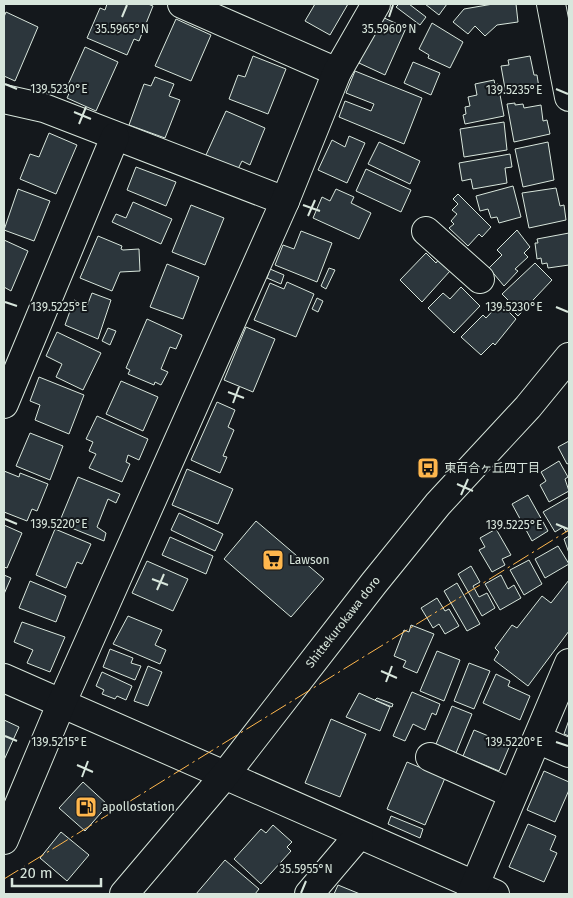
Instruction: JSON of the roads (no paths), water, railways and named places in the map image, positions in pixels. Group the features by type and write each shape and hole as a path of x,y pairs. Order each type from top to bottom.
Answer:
{"street":[{"path":"182,4 337,72"},
{"path":"4,840 62,702 285,201 337,72 376,4"},
{"path":"551,4 569,98"},
{"path":"4,99 44,108 285,201"},
{"path":"4,404 116,137"},
{"path":"426,231 480,279"},
{"name":"Shittekurokawa doro","path":"124,894 225,775 438,504 546,386 569,357"},
{"path":"4,678 360,835 480,891 513,794 569,663"},
{"path":"537,739 569,752"},
{"path":"430,757 513,794"},
{"path":"309,894 360,835"}],"place":[{"name":"東百合ヶ丘四丁目","path":"428,468"},
{"name":"Lawson","path":"273,560"},
{"name":"apollostation","path":"86,807"}]}
